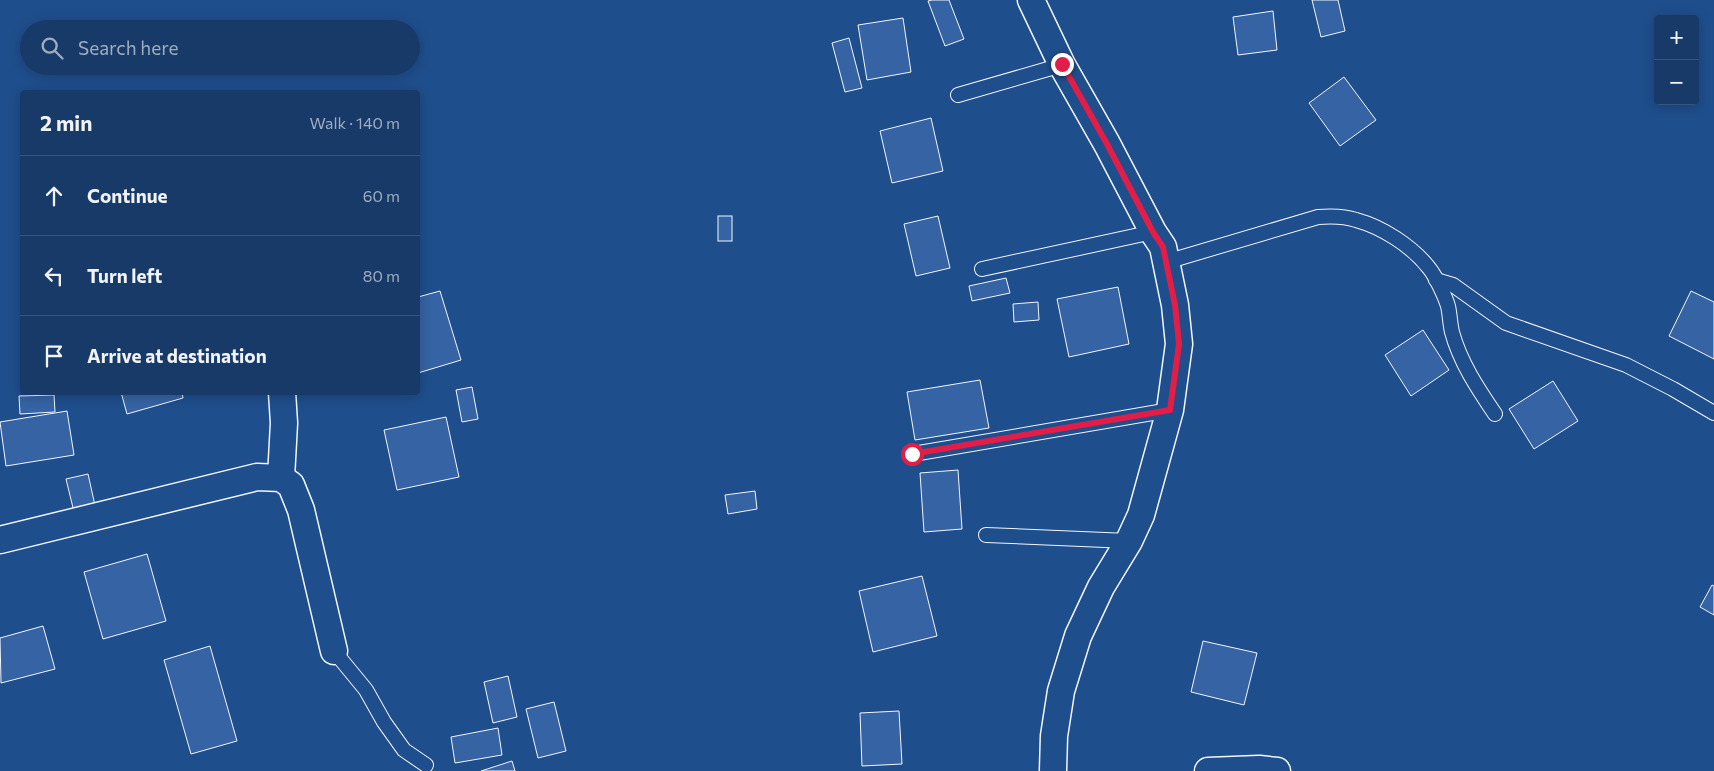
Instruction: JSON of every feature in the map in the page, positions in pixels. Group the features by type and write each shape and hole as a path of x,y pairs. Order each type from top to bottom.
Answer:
{"street":[{"path":"1031,0 1062,64 1153,232 1163,247 1175,305 1179,344 1170,410 1141,515 1129,542 1101,587 1078,636 1061,691 1054,736 1053,771"},
{"path":"282,395 284,423 282,478"},
{"path":"0,540 257,478 282,478 291,486 301,510 334,651"},
{"path":"1208,771 1259,769 1277,771"}],"lane":[{"path":"958,95 1062,64"},
{"path":"1166,262 1318,217 1337,216 1372,226 1408,247 1430,268 1447,304 1452,333 1464,363 1478,390 1495,414"},
{"path":"982,269 1153,232"},
{"path":"1436,280 1453,285 1506,323 1626,365 1673,389 1714,414"},
{"path":"912,454 1170,410"},
{"path":"986,535 1129,542"},
{"path":"334,651 366,690 384,722 404,750 426,765"}],"building":[{"path":"949,0 964,39 945,46 928,1"},
{"path":"1312,0 1338,0 1345,31 1321,37"},
{"path":"1273,11 1277,50 1238,55 1233,17"},
{"path":"903,18 911,72 867,80 858,25"},
{"path":"849,38 862,88 845,92 832,43"},
{"path":"1344,77 1376,120 1340,146 1309,103"},
{"path":"931,118 943,171 892,183 880,131"},
{"path":"718,216 732,216 732,241 718,241"},
{"path":"938,216 950,268 916,276 904,224"},
{"path":"1006,278 1010,293 972,301 969,286"},
{"path":"1118,287 1129,344 1069,357 1057,299"},
{"path":"440,291 461,360 420,372 420,296"},
{"path":"1691,291 1714,302 1714,359 1669,336"},
{"path":"1038,302 1039,320 1014,322 1013,304"},
{"path":"1423,330 1449,370 1411,396 1385,355"},
{"path":"980,380 989,428 915,440 907,392"},
{"path":"1553,381 1578,421 1534,449 1509,409"},
{"path":"472,387 478,419 462,422 456,390"},
{"path":"54,395 55,412 20,414 19,396"},
{"path":"122,395 182,395 183,398 127,414"},
{"path":"67,411 74,455 6,466 0,422"},
{"path":"446,417 459,477 397,490 384,430"},
{"path":"958,470 962,529 924,532 920,473"},
{"path":"88,474 96,510 75,516 66,479"},
{"path":"755,491 757,509 728,514 725,495"},
{"path":"147,554 166,621 103,639 84,572"},
{"path":"922,576 937,636 873,652 859,591"},
{"path":"1712,585 1714,586 1714,615 1700,607"},
{"path":"43,626 55,669 1,683 0,638"},
{"path":"1203,641 1257,653 1244,705 1191,692"},
{"path":"210,646 237,741 191,754 164,660"},
{"path":"508,676 517,717 493,723 484,682"},
{"path":"554,702 566,751 538,758 526,709"},
{"path":"899,711 902,764 862,766 860,713"},
{"path":"498,728 502,755 455,763 451,737"},
{"path":"512,761 515,771 481,771"}],"route":[{"path":"912,454 1170,410 1179,344 1175,305 1163,247 1153,232 1062,64"}]}
